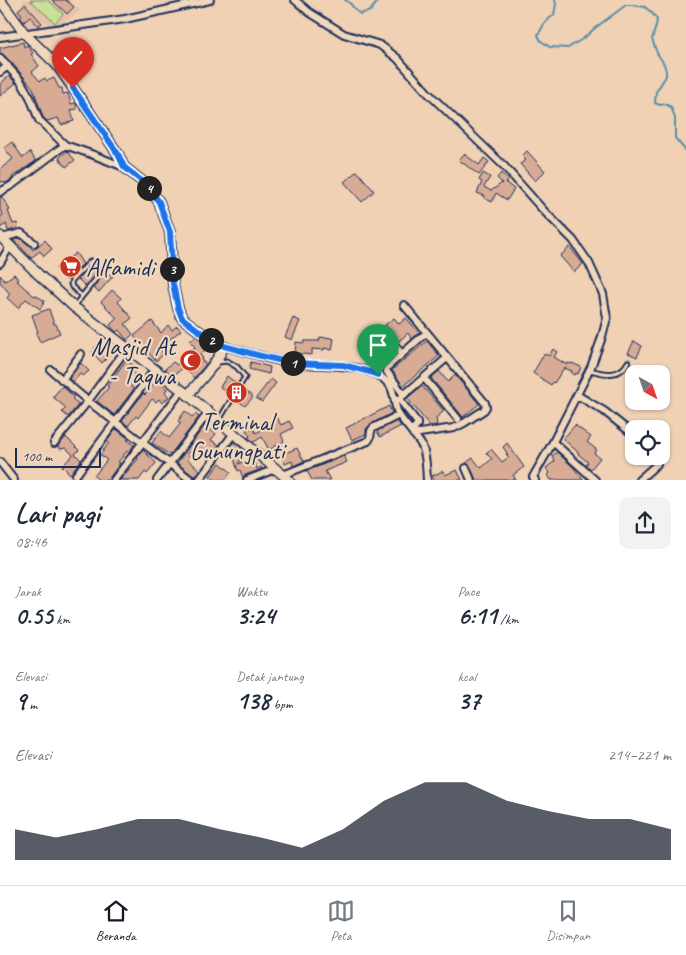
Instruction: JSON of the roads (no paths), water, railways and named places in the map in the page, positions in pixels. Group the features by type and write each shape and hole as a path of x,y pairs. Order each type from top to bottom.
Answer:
{"street":[{"path":"0,0 25,34 57,66 118,154 124,167"},
{"path":"0,38 125,19 210,0"},
{"path":"296,0 309,12 344,34 380,44 398,58 428,93 504,166 573,240 589,263 603,294 607,318 590,370 578,396 532,479"},
{"path":"0,58 20,80 30,97 39,120 65,145 124,167 148,186 159,202 170,232 173,284 182,318 215,343 224,346 291,363 343,365 378,375 389,384 394,394 395,406 399,415 422,447 426,460 426,480"},
{"path":"0,72 8,66"},
{"path":"0,192 65,145"},
{"path":"1,237 21,232 34,243"},
{"path":"1,237 74,307 185,392 286,478 368,441 373,428 399,415"},
{"path":"0,263 10,246"},
{"path":"404,305 486,406 484,410 454,428 412,432"},
{"path":"383,331 402,354"},
{"path":"404,395 386,368 426,333"},
{"path":"114,480 142,442 185,392 215,363 224,346"},
{"path":"54,443 127,348"},
{"path":"62,380 81,354"},
{"path":"412,432 417,422 399,399 447,358"},
{"path":"76,475 155,369"},
{"path":"51,370 88,401 191,480"},
{"path":"424,378 458,419"},
{"path":"578,396 604,410 625,428"},
{"path":"157,480 208,412"},
{"path":"199,480 234,434"},
{"path":"553,442 596,480"},
{"path":"0,462 14,480"},
{"path":"638,480 656,465"},
{"path":"466,468 472,480"},
{"path":"247,480 275,469"}],"lane":[{"path":"82,296 71,284 72,280 91,261"},
{"path":"74,307 103,270"},
{"path":"215,363 227,361 237,367 245,377 218,420"},
{"path":"590,370 611,374 623,369 628,362"}],"waterway":[{"path":"345,0 360,14 370,11 379,0"},
{"path":"555,0 554,15 547,21 538,35 541,41 550,47 568,48 626,5 645,7 651,12 657,19 652,39 666,71 666,76 656,92 655,103 671,107 675,118 675,138 686,151"}],"place":[{"name":"Alfamidi","path":"70,267"},
{"name":"Masjid At - Taqwa","path":"191,360"},
{"name":"Terminal Gunungpati","path":"237,392"}]}
